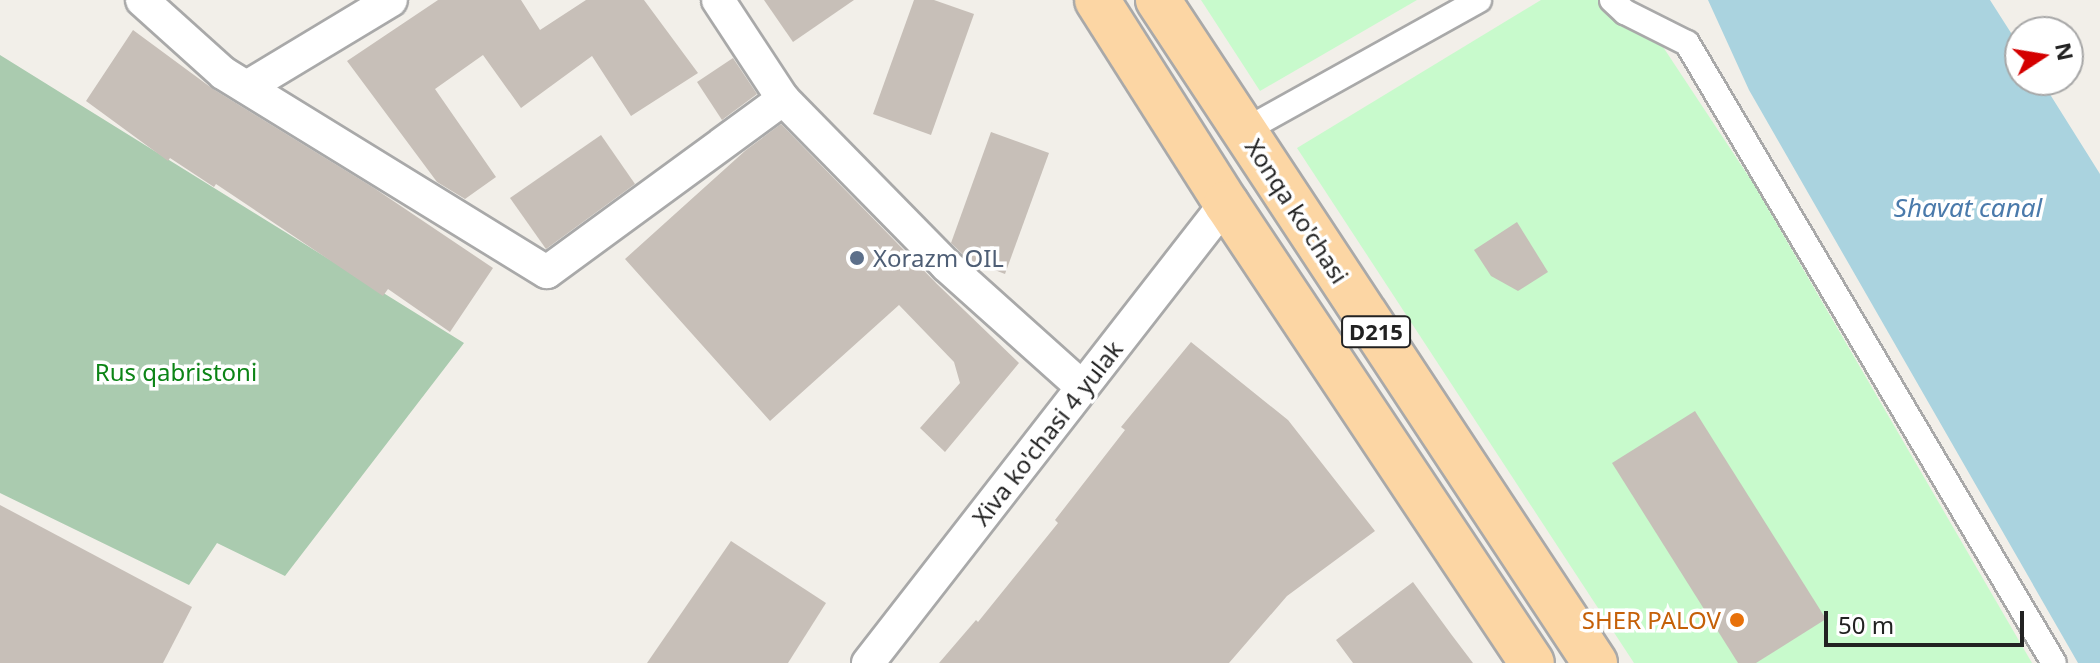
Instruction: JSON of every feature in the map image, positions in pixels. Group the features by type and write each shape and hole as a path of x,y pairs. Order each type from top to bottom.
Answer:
{"main road":[{"name":"D215","path":"1097,0 1226,203 1532,663"},
{"name":"Xonqa ko'chasi","path":"1158,0 1595,663"}],"street":[{"path":"142,0 223,73 547,272 783,99"},
{"path":"247,87 391,0"},
{"path":"718,0 783,99 946,265 1082,387"},
{"path":"1244,131 1479,0"},
{"path":"1612,0 1625,12 1687,43 2054,663"},
{"name":"Xiva ko'chasi 4 yulak","path":"868,663 1226,203"}],"green space":[{"path":"1201,0 1417,0 1260,91"},
{"path":"1541,0 1632,0 1753,183 2032,663 1634,663 1297,148"},
{"name":"Rus qabristoni","path":"0,55 464,343 285,576 217,543 189,585 0,493"}],"water":[{"name":"Shavat canal","path":"1708,0 1990,0 2004,22 2004,96 2051,96 2100,174 2100,663 2078,663 1749,90"}],"building":[{"path":"438,0 521,0 540,30 586,0 644,0 698,73 631,116 592,56 521,108 483,55 435,89 496,177 465,199 437,182 347,61"},
{"path":"764,0 854,0 793,42"},
{"path":"914,0 934,0 974,14 931,135 873,114"},
{"path":"133,30 213,89 374,188 493,268 450,332 388,289 383,296 216,184 214,187 170,158 168,161 86,101"},
{"path":"733,58 757,94 722,120 697,82"},
{"path":"781,124 1019,363 945,452 920,428 960,383 954,362 899,305 770,421 625,259 746,150"},
{"path":"991,132 1049,153 1005,274 969,260 951,243"},
{"path":"601,135 635,184 546,249 510,198"},
{"path":"1517,222 1548,272 1518,291 1491,276 1474,250"},
{"path":"1191,342 1288,420 1375,531 1287,596 1229,663 939,663 976,620 978,622 1058,523 1055,520 1125,430 1121,427"},
{"path":"1695,411 1826,619 1756,663 1738,663 1612,463"},
{"path":"0,505 192,607 163,663 0,663"},
{"path":"731,541 826,603 788,663 647,663"},
{"path":"1413,582 1473,663 1353,663 1336,640"}],"place":[{"name":"Xorazm OIL","path":"857,258"},
{"name":"SHER PALOV","path":"1737,620"}]}
